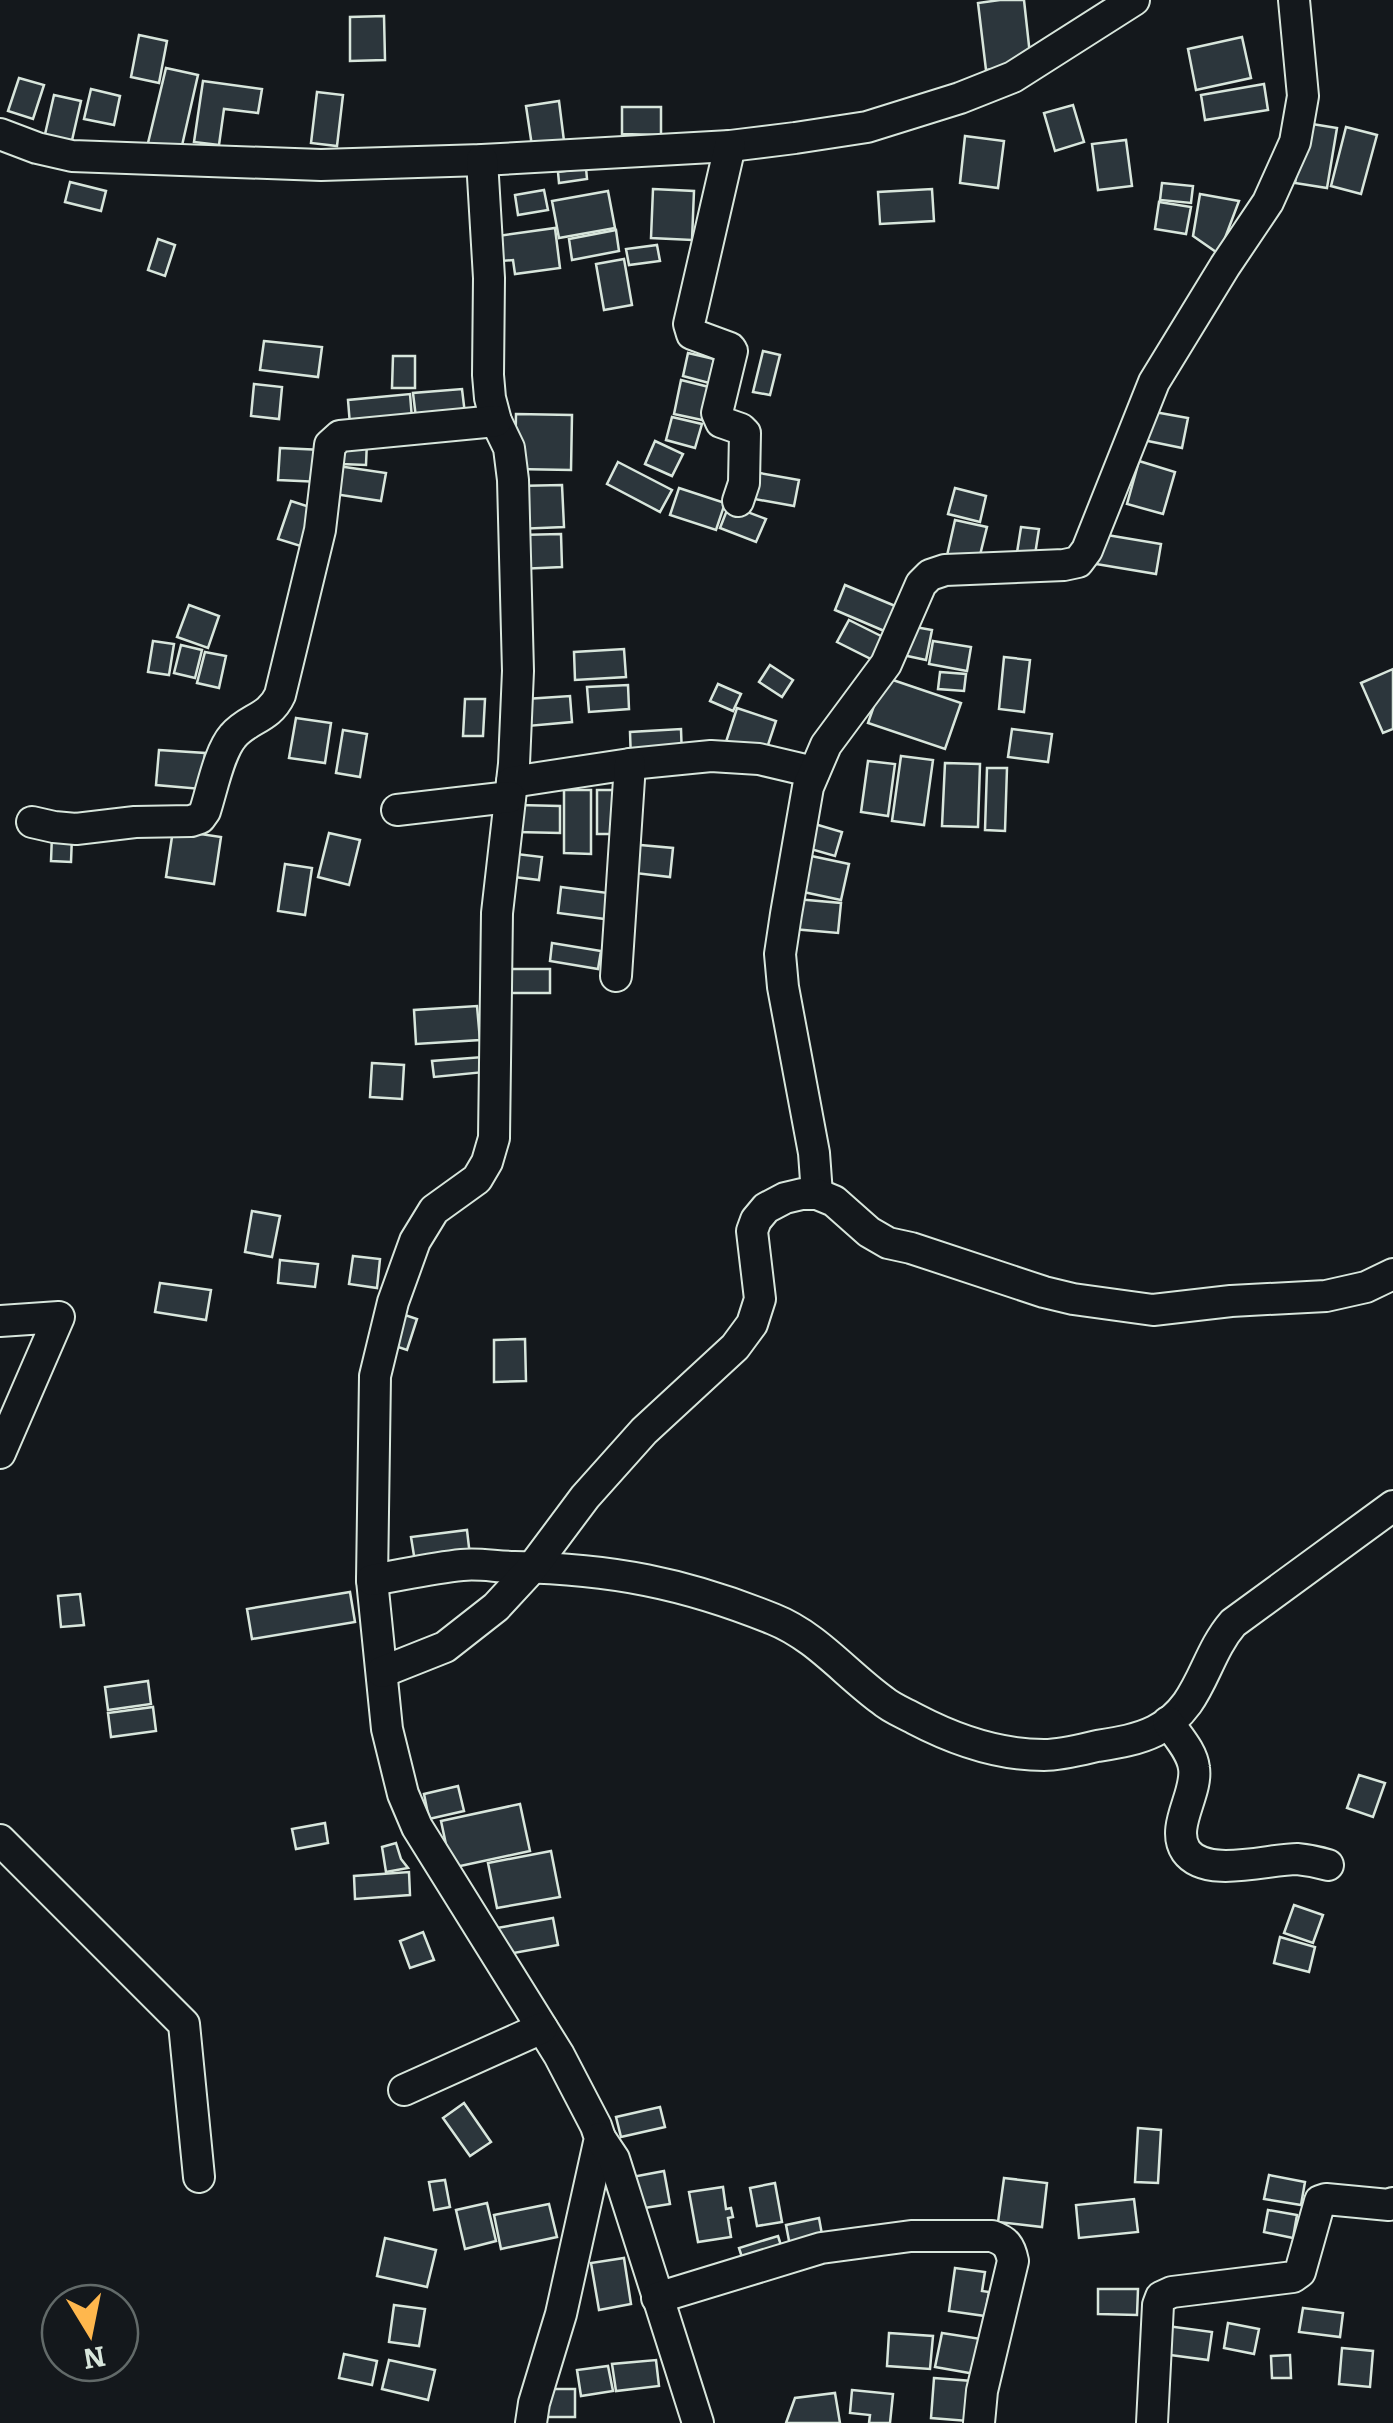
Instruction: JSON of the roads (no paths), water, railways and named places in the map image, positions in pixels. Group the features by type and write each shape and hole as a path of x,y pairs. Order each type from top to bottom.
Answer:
{"street":[{"path":"0,134 72,156 321,165 730,146 866,127 960,98 1013,76 1134,0"},
{"path":"818,1194 780,954 808,786 826,745 886,664 920,584 930,575 946,570 1064,566 1078,562 1088,550 1154,382 1268,202 1295,142 1304,96 1294,0"},
{"path":"730,146 689,324 692,334 732,351 717,413 722,422 744,433 744,483 738,501"},
{"path":"482,160 489,278 488,375 496,421 508,448 512,480 518,671 498,913 494,1138 488,1162 476,1179 434,1210 415,1241 393,1302 374,1376 372,1580 387,1730 403,1794 417,1827 559,2055 614,2159 698,2423"},
{"path":"32,822 76,829 200,818 232,736 266,714 280,695 312,572 333,440 340,436 496,421"},
{"path":"397,810 630,764 711,756 759,759 814,772"},
{"path":"616,976 630,764"},
{"path":"382,1672 446,1647 496,1607 644,1431 735,1347 752,1324 760,1299 752,1231 766,1208 785,1198 818,1194 834,1201 888,1243 1044,1292 1153,1310 1326,1296 1366,1287 1393,1274"},
{"path":"0,1321 59,1316 0,1453"},
{"path":"372,1580 466,1564 607,1572 680,1586 791,1626 884,1702 944,1735 972,1745 1049,1756 1132,1740 1168,1722 1193,1697 1233,1622 1393,1506"},
{"path":"1168,1722 1194,1763 1195,1778 1181,1835 1187,1853 1202,1864 1216,1866 1295,1859 1328,1865"},
{"path":"0,1840 184,2024 199,2177"},
{"path":"404,2090 542,2028"},
{"path":"531,2423 600,2138"},
{"path":"1152,2423 1158,2305 1162,2297 1172,2292 1292,2278 1300,2272 1320,2201 1393,2204"},
{"path":"657,2298 822,2248 911,2236 992,2236 1004,2240 1013,2261 982,2391 979,2423"}]}
